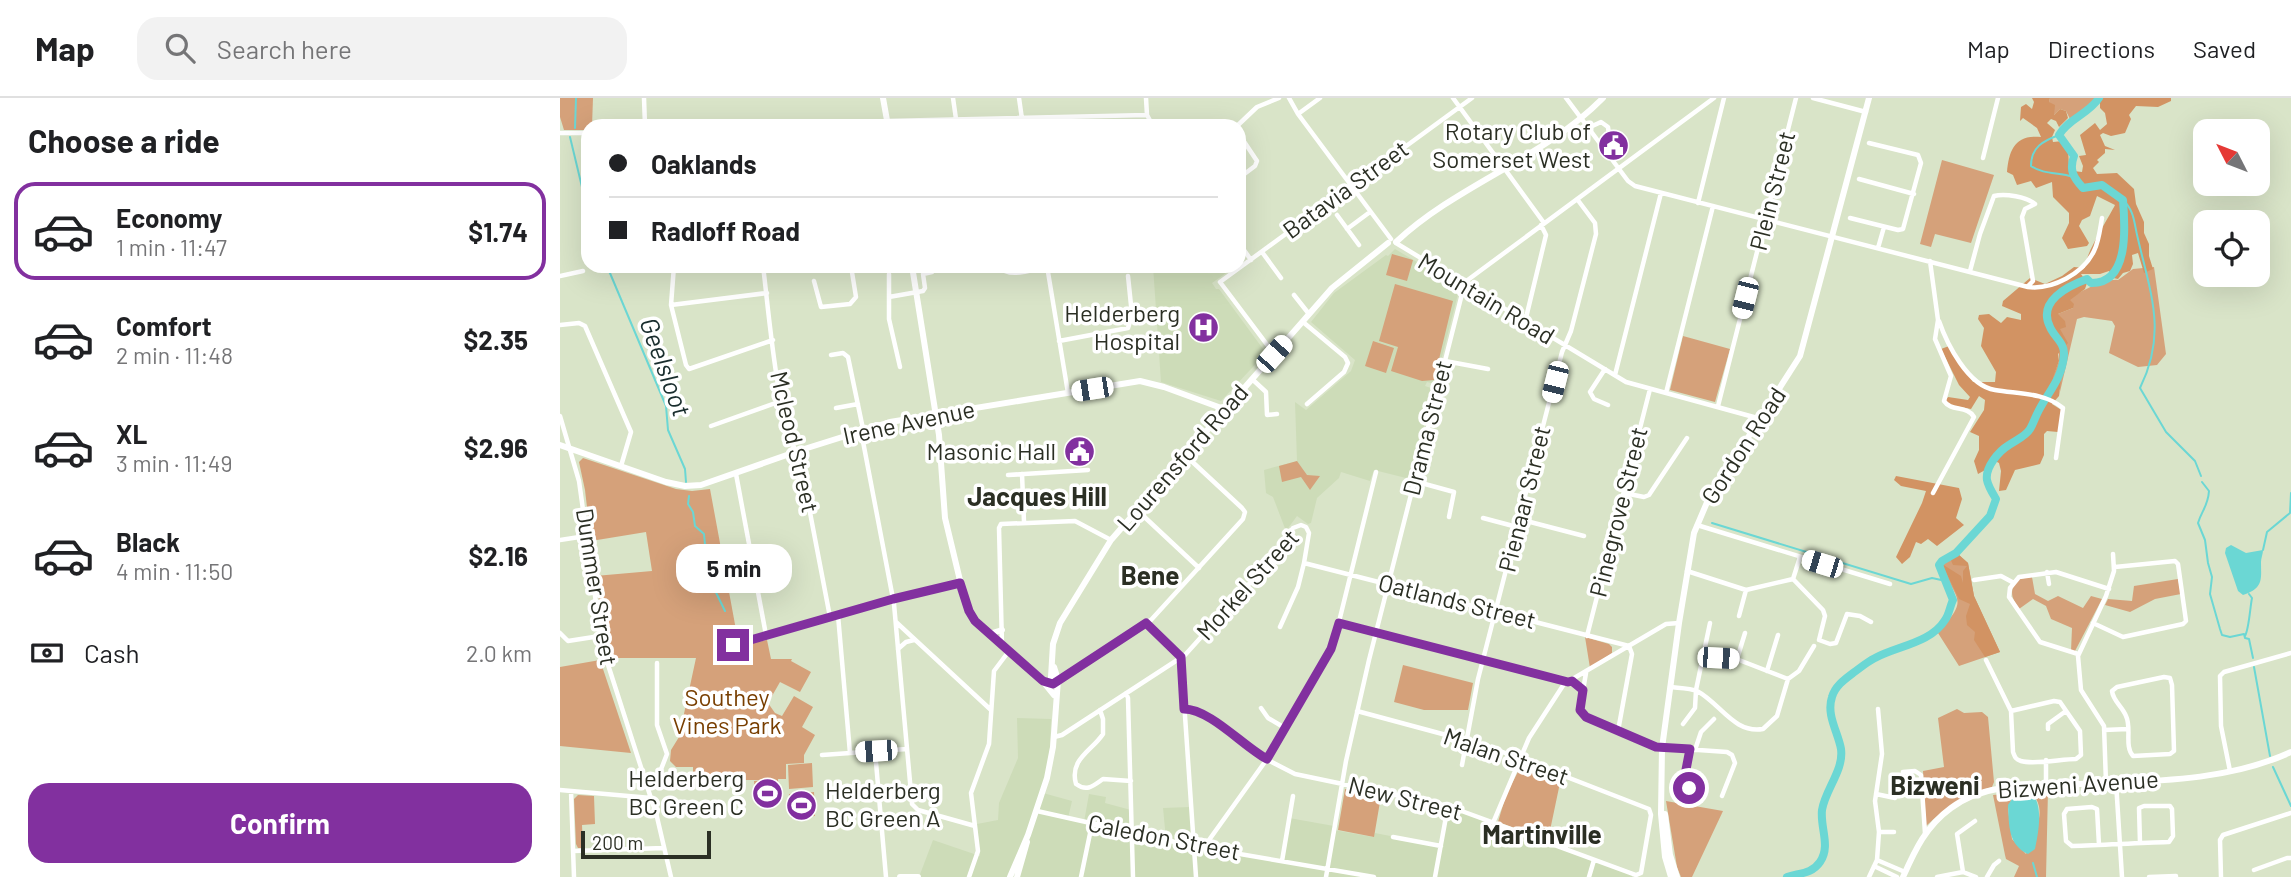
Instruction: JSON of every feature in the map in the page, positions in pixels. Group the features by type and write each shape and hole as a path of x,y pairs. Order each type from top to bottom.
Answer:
{"street":[{"path":"644,98 645,119"},
{"path":"883,98 887,119"},
{"path":"953,98 956,119 1147,115"},
{"path":"1019,98 1022,118"},
{"path":"1146,98 1149,119"},
{"path":"1243,119 1257,107 1279,98"},
{"name":"Mountain Road","path":"1290,98 1298,114 1395,244 1631,384 1761,419"},
{"path":"1298,114 1320,98"},
{"path":"1453,98 1543,224 1546,235 1525,322"},
{"name":"Batavia Street","path":"1246,264 1472,98"},
{"path":"1566,98 1632,185 2040,289 2055,284 2086,263 2098,243 2102,218"},
{"name":"Lourensford Road","path":"1010,877 1027,840 1049,768 1055,697 1053,645 1060,623 1111,540 1338,282 1460,196 1505,170 1582,118 1603,98"},
{"path":"1464,285 1467,279 1714,98"},
{"path":"1698,202 1724,98"},
{"name":"Plein Street","path":"1718,406 1796,98"},
{"path":"1813,98 1866,112"},
{"name":"Gordon Road","path":"1671,877 1663,842 1662,748 1696,525 1708,500 1800,356 1869,98"},
{"path":"1983,158 1998,98"},
{"path":"1588,128 1598,122 1608,127 1609,135 1600,144"},
{"path":"560,132 581,133"},
{"path":"1850,218 1898,230 1904,228 1914,194 1921,163 1919,156 1868,143"},
{"path":"1246,144 1257,161 1246,173"},
{"path":"1859,179 1914,194"},
{"path":"1615,375 1661,193"},
{"path":"1970,271 1994,196 2029,200 2034,202 2034,205 2025,209 2022,217 2033,281 2028,286"},
{"name":"Pienaar Street","path":"1461,765 1495,612 1596,230 1595,223 1577,199"},
{"path":"1666,393 1713,206"},
{"path":"1347,229 1370,212"},
{"path":"1337,215 1359,245"},
{"path":"1878,248 1884,227"},
{"path":"1395,244 1406,233"},
{"path":"1262,252 1281,278"},
{"path":"1246,253 1251,260"},
{"path":"1930,261 1938,320 1944,337 1975,382 1994,390 2040,397 2059,404 2064,410 2056,458"},
{"path":"560,276 581,271"},
{"path":"673,273 671,305 687,368 694,369 772,340"},
{"name":"Mcleod Street","path":"764,273 781,401 793,449 799,455 830,617"},
{"path":"814,281 821,307 850,304 856,298 852,273"},
{"path":"913,273 936,414 943,508 960,583 972,616 989,634 1037,674 1053,679 1146,623 1241,522 1245,514 1242,508 1184,455"},
{"path":"889,297 916,294 925,289 923,274 928,273"},
{"path":"1048,273 1068,393"},
{"name":"Batavia Street","path":"1233,273 1220,282 1274,354"},
{"path":"889,274 889,319 900,368"},
{"path":"1059,341 1128,328 1132,315 1128,276"},
{"name":"Drama Street","path":"1325,877 1357,711 1464,285"},
{"path":"671,305 767,293"},
{"path":"1294,295 1309,314"},
{"path":"1933,493 1973,417 1969,411 1948,406 1944,401 1951,376 1936,342 1938,320"},
{"path":"1303,322 1345,357 1348,363 1344,372 1307,404"},
{"path":"560,325 584,325 607,375 631,432 621,466"},
{"path":"831,355 843,353 848,356 858,404 893,599 914,807 975,826"},
{"path":"1445,361 1488,369"},
{"path":"1605,369 1590,392 1594,399 1608,405"},
{"path":"1252,379 1266,392 1267,415 1277,414"},
{"name":"Irene Avenue","path":"560,445 666,482 685,486 712,483 890,422 1146,381 1224,409"},
{"name":"Pinegrove Street","path":"1587,636 1650,389"},
{"path":"711,426 781,401"},
{"path":"836,408 858,404"},
{"name":"Dummer Street","path":"560,416 581,490 600,636 651,798 671,877"},
{"path":"1624,493 1644,497 1650,495 1687,438"},
{"path":"1008,475 1088,470"},
{"path":"1203,847 1267,759 1333,646 1376,472"},
{"path":"736,474 766,635"},
{"path":"1022,474 1024,522"},
{"path":"1414,481 1454,492 1449,517"},
{"path":"1136,509 1199,568"},
{"path":"1483,518 1517,527"},
{"path":"1519,519 1584,536"},
{"path":"1002,645 999,528 1003,523 1078,521 1111,540"},
{"name":"Morkel Street","path":"1053,737 1062,735 1181,657 1267,564 1293,528 1304,525 1310,533 1304,563"},
{"path":"1696,525 1889,584"},
{"path":"560,540 586,536"},
{"path":"2106,783 2104,730 2102,721 2081,690 2078,654 2109,589 2115,567 2113,554"},
{"path":"1793,579 1800,557"},
{"path":"2093,623 2123,638 2186,621 2178,564 2175,561 2115,567"},
{"path":"1280,627 1295,596 1304,563"},
{"name":"Oatlands Street","path":"1304,563 1629,646"},
{"path":"1687,572 1746,590 1793,579"},
{"path":"2078,654 2040,642 2009,597 2009,591 2019,577 2047,572 2063,574 2109,589"},
{"path":"2047,572 2049,584"},
{"path":"1974,580 2001,576 2014,583"},
{"path":"1793,579 1825,613 1818,639 1830,644 1836,643 1847,614 1871,622"},
{"path":"733,645 893,599 960,583"},
{"path":"1739,616 1746,590"},
{"path":"838,615 850,753"},
{"path":"895,621 991,710"},
{"path":"1146,623 1181,657 1196,877"},
{"path":"1339,623 1570,681 1583,690"},
{"path":"1493,823 1534,728 1570,681 1666,624 1679,623"},
{"path":"1683,724 1695,708 1696,690 1710,623"},
{"path":"989,634 1002,629"},
{"path":"560,633 568,641 600,636"},
{"path":"1737,659 1745,633"},
{"path":"1767,671 1778,635"},
{"path":"898,649 906,642 916,640"},
{"path":"1611,642 1615,649 1614,656"},
{"path":"1618,731 1632,654 1629,646"},
{"path":"1670,687 1696,690 1739,725 1749,730 1759,730 1767,727 1777,716 1788,679 1799,671 1814,646"},
{"path":"969,877 978,854 971,793 989,744 993,673 1009,651"},
{"path":"2230,771 2221,726 2220,676 2224,672 2291,653"},
{"path":"1703,657 1737,659 1788,679"},
{"path":"1986,660 2011,711 2014,756 2021,761 2076,759 2081,755 2080,731 2060,702 2011,711"},
{"path":"648,788 660,773 667,754 657,725 657,663"},
{"path":"1586,672 1580,708 1584,715 1652,746 1727,752 1733,757 1734,766 1722,796"},
{"path":"2164,677 2170,678 2174,752 2132,755 2129,751 2128,729 2126,716 2112,696 2113,689 2164,677"},
{"path":"1053,679 1055,697"},
{"path":"1126,693 1133,877"},
{"name":"New Street","path":"1184,709 1188,708 1208,718 1267,759 1295,774 1448,806 1636,875"},
{"path":"1261,709 1268,718 1285,728"},
{"path":"1869,877 1877,860 1879,832 1876,794 1882,754 1878,709"},
{"path":"1100,710 1103,734 1083,753 1074,780 1076,784 1086,788 1093,787 1102,779 1131,781"},
{"name":"Malan Street","path":"1357,711 1468,740 1639,805 1651,812 1641,872 1636,875"},
{"path":"2048,729 2048,724 2066,711"},
{"path":"1699,793 1688,787 1684,780 1692,750 1701,732 1714,719"},
{"path":"2104,730 2128,729"},
{"path":"822,755 907,749"},
{"path":"876,751 886,877"},
{"name":"Bizweni Avenue","path":"1904,875 1915,848 1925,833 1950,808 1976,794 1996,788 2183,779 2230,771 2291,752"},
{"path":"2046,760 2046,785"},
{"path":"1903,772 1915,771 1921,775 1925,833"},
{"path":"2116,782 2122,877"},
{"path":"560,790 651,798"},
{"path":"571,791 575,877"},
{"path":"1876,794 1895,798"},
{"path":"1282,861 1293,796"},
{"name":"Gordon Road","path":"1662,802 1671,861 1677,877"},
{"path":"2099,845 2098,814 2095,808 2067,810 2064,814 2067,844 2072,846 2099,845 2140,843 2168,842 2172,840 2171,807 2167,805 2139,808 2140,843"},
{"path":"1435,877 1448,806"},
{"name":"Caledon Street","path":"1037,811 1203,847 1374,877"},
{"path":"2221,877 2220,843 2223,835 2291,813"},
{"path":"1963,872 1957,834 1975,821"},
{"path":"1081,877 1093,824"},
{"path":"1879,832 1894,832"},
{"path":"1565,849 1572,833 1578,833"},
{"path":"1393,837 1441,846"},
{"name":"Lourensford Road","path":"1017,877 1026,852 1027,840"},
{"path":"573,851 664,848"},
{"path":"2254,870 2291,859"},
{"path":"1589,877 1594,860"},
{"path":"1877,860 1904,875"},
{"path":"1987,877 1999,861"},
{"path":"1874,866 1897,877"},
{"path":"1316,867 1325,877"},
{"path":"1937,877 1963,872 1976,877"},
{"path":"2149,877 2176,876"},
{"path":"900,877 918,877"}],"shaded area":[{"path":"2032,98 2050,98 2049,102 2055,105 2054,115 2060,109 2066,111 2068,118 2059,127 2056,121 2051,119 2047,123 2055,130 2053,142 2063,141 2068,147 2069,167 2073,171 2082,172 2079,156 2086,155 2080,135 2095,123 2100,130 2107,124 2105,113 2100,108 2100,98 2171,98 2171,101 2158,107 2136,106 2129,115 2131,119 2125,133 2100,135 2105,146 2115,150 2105,149 2105,153 2093,168 2097,174 2117,173 2134,189 2136,204 2144,222 2153,269 2144,273 2138,253 2132,255 2133,264 2130,271 2123,273 2118,279 2113,278 2109,271 2081,274 2087,283 2085,289 2070,300 2074,304 2073,308 2058,314 2065,321 2066,327 2060,329 2068,343 2058,354 2059,361 2053,378 2061,379 2059,396 2052,404 2063,411 2058,432 2047,431 2044,434 2044,455 2040,464 2015,470 2006,490 1999,491 1999,463 1991,459 1987,469 1978,474 1974,461 1979,450 1979,436 1970,432 1984,410 1985,400 1979,396 1971,409 1948,405 1948,397 1968,400 1970,397 1959,385 1941,349 1949,346 1973,382 1995,382 1996,372 1981,346 1984,328 1978,319 1979,315 1989,314 2001,323 2007,317 2021,320 2021,314 2002,306 2003,301 2030,278 2045,284 2074,267 2085,268 2092,246 2115,205 2097,196 2090,216 2082,220 2079,226 2089,243 2087,246 2068,249 2062,238 2069,223 2069,213 2053,197 2052,182 2036,188 2031,181 2017,185 2013,175 2007,172 2012,150 2025,138 2041,137 2037,128 2023,118 2020,121 2021,107 2026,104 2032,109"},
{"path":"1395,249 1459,287 1435,384 1427,382 1425,386 1434,389 1415,451 1417,452 1410,479 1374,470 1370,481 1341,472 1339,478 1317,498 1311,523 1308,524 1297,516 1286,531 1273,497 1266,493 1264,470 1297,461 1295,402 1306,410 1351,371 1355,360 1311,322 1334,293"},
{"name":"Helderberg Hospital","path":"1153,273 1226,273 1212,283 1266,353 1221,401 1161,382"},
{"path":"1896,476 1959,488 1962,499 1956,518 1964,525 1937,546 1928,539 1921,544 1916,542 1910,557 1902,564 1896,557 1926,491 1901,486 1894,480"},
{"path":"1959,555 1968,563 1974,596 2000,652 1985,657 1974,640 1975,632 1967,625 1966,616 1970,604 1959,599 1942,564 1961,576 1963,583 1963,571 1967,566 1953,565 1950,558"},
{"path":"1017,718 1051,719 1050,748 1043,793 1072,801 1068,818 1084,822 1089,794 1106,797 1105,803 1131,810 1133,833 1166,839 1163,808 1190,807 1193,846 1282,861 1289,818 1334,826 1334,830 1373,837 1375,833 1441,846 1449,806 1632,873 1632,877 919,877 933,840 980,856 977,824 998,820 999,803 1018,758"}],"green space":[{"path":"560,98 593,98 592,119 581,119 581,130 564,130 560,117"},
{"path":"2050,98 2099,98 2094,106 2071,121 2066,111 2060,109 2054,115"},
{"path":"1942,160 1994,175 1971,243 1935,234 1931,247 1920,244"},
{"path":"1392,254 1413,260 1407,281 1386,275"},
{"path":"2154,267 2166,354 2157,365 2138,367 2109,353 2115,326 2112,321 2084,317 2077,319 2059,396 2060,390 2052,379 2059,361 2058,314 2073,308 2069,300 2085,290 2100,283 2118,280 2133,269"},
{"path":"1395,284 1453,301 1434,380 1422,381 1391,371 1398,347 1379,341"},
{"path":"1683,336 1730,349 1715,402 1670,390"},
{"path":"1373,341 1394,348 1386,373 1365,366"},
{"name":"Southey Vines Park","path":"583,458 676,489 710,489 739,646 767,640 771,659 792,659 791,661 811,672 800,692 780,682 768,703 775,713 782,716 794,696 813,707 802,727 815,735 804,755 804,763 786,764 786,779 778,779 779,804 756,805 754,781 766,780 693,780 693,767 676,767 670,761 671,750 679,737 696,658 609,658 595,576 652,571 646,532 591,541 579,462"},
{"path":"1297,461 1307,475 1320,476 1310,490 1301,477 1282,482 1279,466"},
{"path":"1959,555 1968,563 1974,596 2000,652 1959,666 1938,633 1957,605 1955,593 1942,564"},
{"path":"2032,577 2035,594 2048,601 2058,596 2083,608 2091,596 2102,599 2075,651 2071,651 2072,628 2051,619 2046,606 2033,599 2019,609 2016,605 2012,594 2015,583 2018,579"},
{"path":"2178,579 2181,594 2155,599 2130,612 2105,605 2108,599 2132,601 2134,586"},
{"path":"1585,637 1612,647 1612,653 1590,668"},
{"path":"600,660 631,753 560,746 560,667"},
{"path":"1403,665 1473,683 1468,710 1424,710 1394,702"},
{"path":"1957,709 1964,713 1982,712 1988,717 1994,782 1992,787 1956,802 1926,826 1923,771 1944,767 1938,718"},
{"path":"812,763 813,787 789,789 788,765"},
{"path":"1522,764 1561,778 1548,840 1498,822 1506,795"},
{"path":"1345,789 1381,796 1374,837 1338,830"},
{"path":"2048,790 2046,877 2014,877 2019,866 2006,859 1993,795","holes":["2032,794 2037,800 2038,824 2026,854 2012,839 2008,809 2015,795"]},
{"name":"Helderberg BC Green A","path":"814,792 815,816 791,818 789,794"},
{"path":"578,795 594,796 595,824 582,825 583,848 578,848 576,844 574,799"},
{"path":"1666,801 1723,811 1692,877 1681,877 1677,867"}],"water":[{"path":"2231,545 2246,553 2263,550 2260,582 2255,589 2243,595 2238,591 2225,553 2226,548"},
{"path":"2032,794 2038,806 2039,820 2035,849 2028,854 2013,840 2009,827 2008,805 2015,795"}],"waterway":[{"name":"Geelsloot","path":"575,128 576,98"},
{"path":"1787,877 1813,869 1820,862 1825,850 1822,810 1841,757 1830,710 1833,693 1844,680 1866,663 1931,634 1946,618 1953,600 1939,565 1956,553 1990,516 1996,499 1987,480 1990,465 2001,451 2031,427 2063,364 2064,351 2047,318 2051,302 2064,290 2079,282 2087,279 2091,283 2104,281 2113,274 2119,264 2124,238 2123,200 2102,185 2083,188 2073,173 2074,156 2059,135 2099,98"},
{"path":"2059,135 2036,149 2031,166 2041,171 2073,177"},
{"name":"Geelsloot","path":"570,137 581,183"},
{"path":"2123,200 2133,218 2154,314 2153,349 2140,388 2166,432 2195,461 2201,476"},
{"name":"Geelsloot","path":"610,273 666,406 668,430 685,469 686,482"},
{"path":"2202,482 2209,491 2198,523 2205,540 2212,577 2210,594 2220,629 2222,635 2230,637 2244,634 2245,638 2249,639 2253,658"},
{"path":"2263,550 2267,532 2290,513 2291,493"},
{"name":"Geelsloot","path":"689,496 688,504 693,512 695,526 704,534 708,576 725,611"},
{"path":"1712,523 1911,584 1932,578 1946,581"},
{"path":"2245,636 2252,598 2249,594"},
{"path":"2254,667 2270,756"},
{"path":"2273,767 2291,806"},
{"path":"2033,863 2037,877"}],"place":[{"name":"Rotary Club of Somerset West","path":"1614,146"},
{"name":"Helderberg Hospital","path":"1203,328"},
{"name":"Masonic Hall","path":"1079,452"},
{"name":"Helderberg BC Green C","path":"767,793"},
{"name":"Helderberg BC Green A","path":"802,805"}],"district":[{"name":"Jacques Hill","path":"1037,497"},
{"name":"Bene","path":"1150,576"},
{"name":"Bizweni","path":"1935,786"},
{"name":"Martinville","path":"1542,835"}],"route":[{"path":"733,645 893,599 960,583 969,611 978,625 1043,681 1053,684 1146,623 1181,657 1184,709 1188,708 1208,718 1267,759 1331,649 1339,623 1579,684 1583,690 1580,710 1586,717 1656,747 1690,749 1684,780 1689,788"}]}
